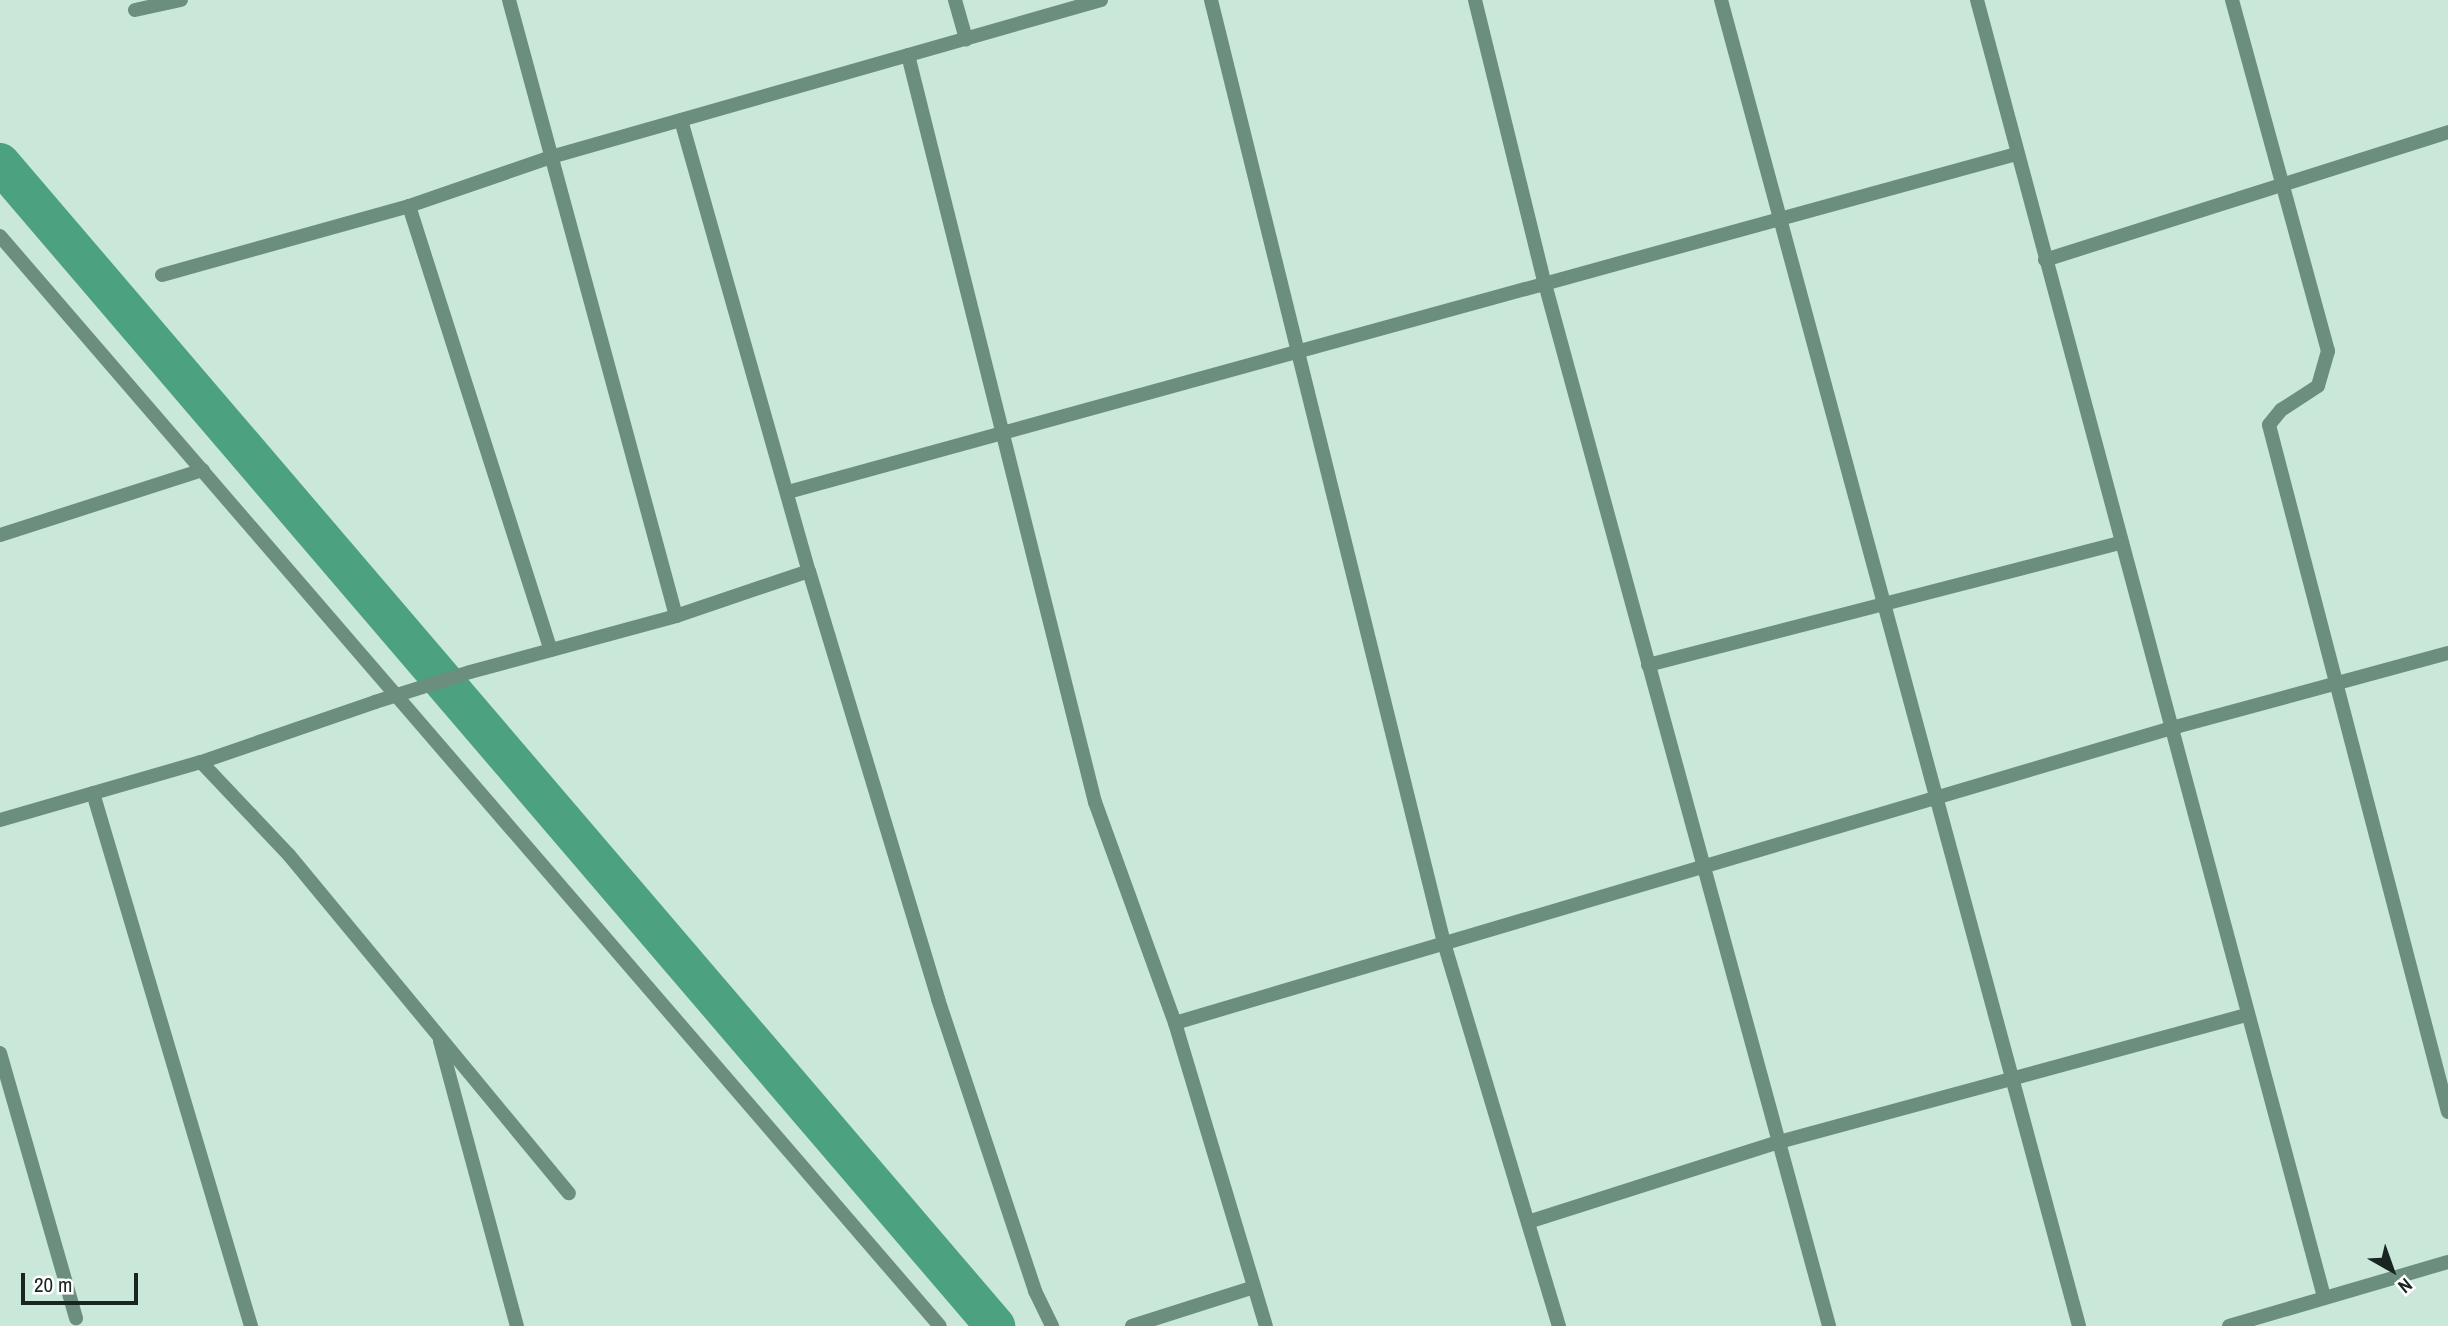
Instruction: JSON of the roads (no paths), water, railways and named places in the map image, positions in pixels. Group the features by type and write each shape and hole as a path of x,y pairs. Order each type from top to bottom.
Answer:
{"street":[{"path":"135,10 181,0"},
{"path":"509,0 676,616"},
{"path":"955,0 965,39"},
{"path":"162,275 409,206 551,157 1101,0"},
{"path":"1211,0 1300,351 1444,943 1559,1326"},
{"path":"1475,0 1545,284 1829,1326"},
{"path":"1721,0 1783,218 1934,798 2079,1326"},
{"path":"1977,0 2168,729 2324,1297"},
{"path":"2232,0 2328,351 2318,386 2281,410 2269,425 2333,684 2448,1112"},
{"path":"908,55 1095,802 1175,1023 1266,1326"},
{"path":"681,120 809,571 938,999 1035,1291 1052,1326"},
{"path":"2045,260 2448,132"},
{"path":"788,492 2016,154"},
{"path":"409,206 551,650"},
{"path":"0,236 940,1326"},
{"path":"0,535 203,470"},
{"path":"1648,665 2119,543"},
{"path":"0,820 201,762 470,672 676,616 809,571"},
{"path":"1175,1023 2168,729 2448,653"},
{"path":"201,762 289,855 569,1193"},
{"path":"93,793 251,1326"},
{"path":"1528,1222 1779,1142 2247,1015"},
{"path":"439,1037 517,1326"},
{"path":"0,1053 76,1318"},
{"path":"2229,1326 2448,1262"},
{"path":"1132,1326 1254,1286"}],"waterway":[{"path":"0,163 995,1326"}]}
